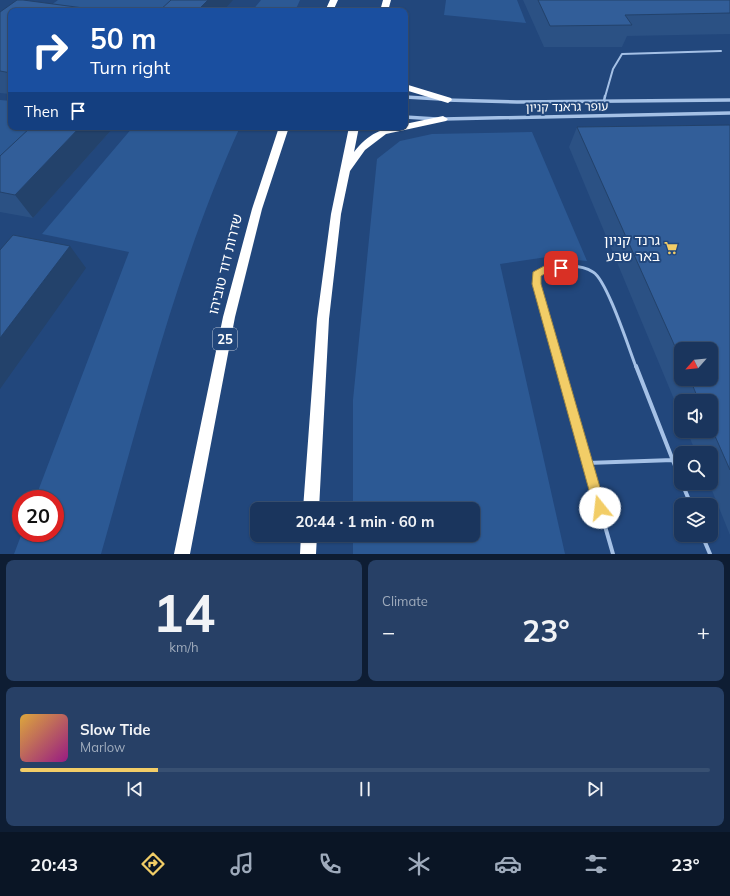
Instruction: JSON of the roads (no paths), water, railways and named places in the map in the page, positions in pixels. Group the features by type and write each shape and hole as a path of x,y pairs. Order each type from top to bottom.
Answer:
{"highway":[{"path":"408,88 448,100"},
{"path":"408,127 443,119"},
{"name":"שדרות דוד טוביהו","path":"182,554 230,317 257,209 283,130"},
{"path":"311,502 323,319 336,214 353,130"},
{"path":"345,170 362,148 383,132 392,130"},
{"path":"308,554 309,542"}],"street":[{"name":"עופר גראנד קניון","path":"408,97 516,102 730,100"},
{"name":"עופר גראנד קניון","path":"408,117 443,119 730,113"}],"lane":[{"path":"604,101 614,65 618,57 622,54 721,51"},
{"path":"587,463 673,460 604,285 594,272 576,267 546,269 536,274 536,284 587,463 613,554"},
{"path":"705,542 710,554"}],"place":[{"name":"גרנד קניון באר שבע","path":"671,248"}]}
